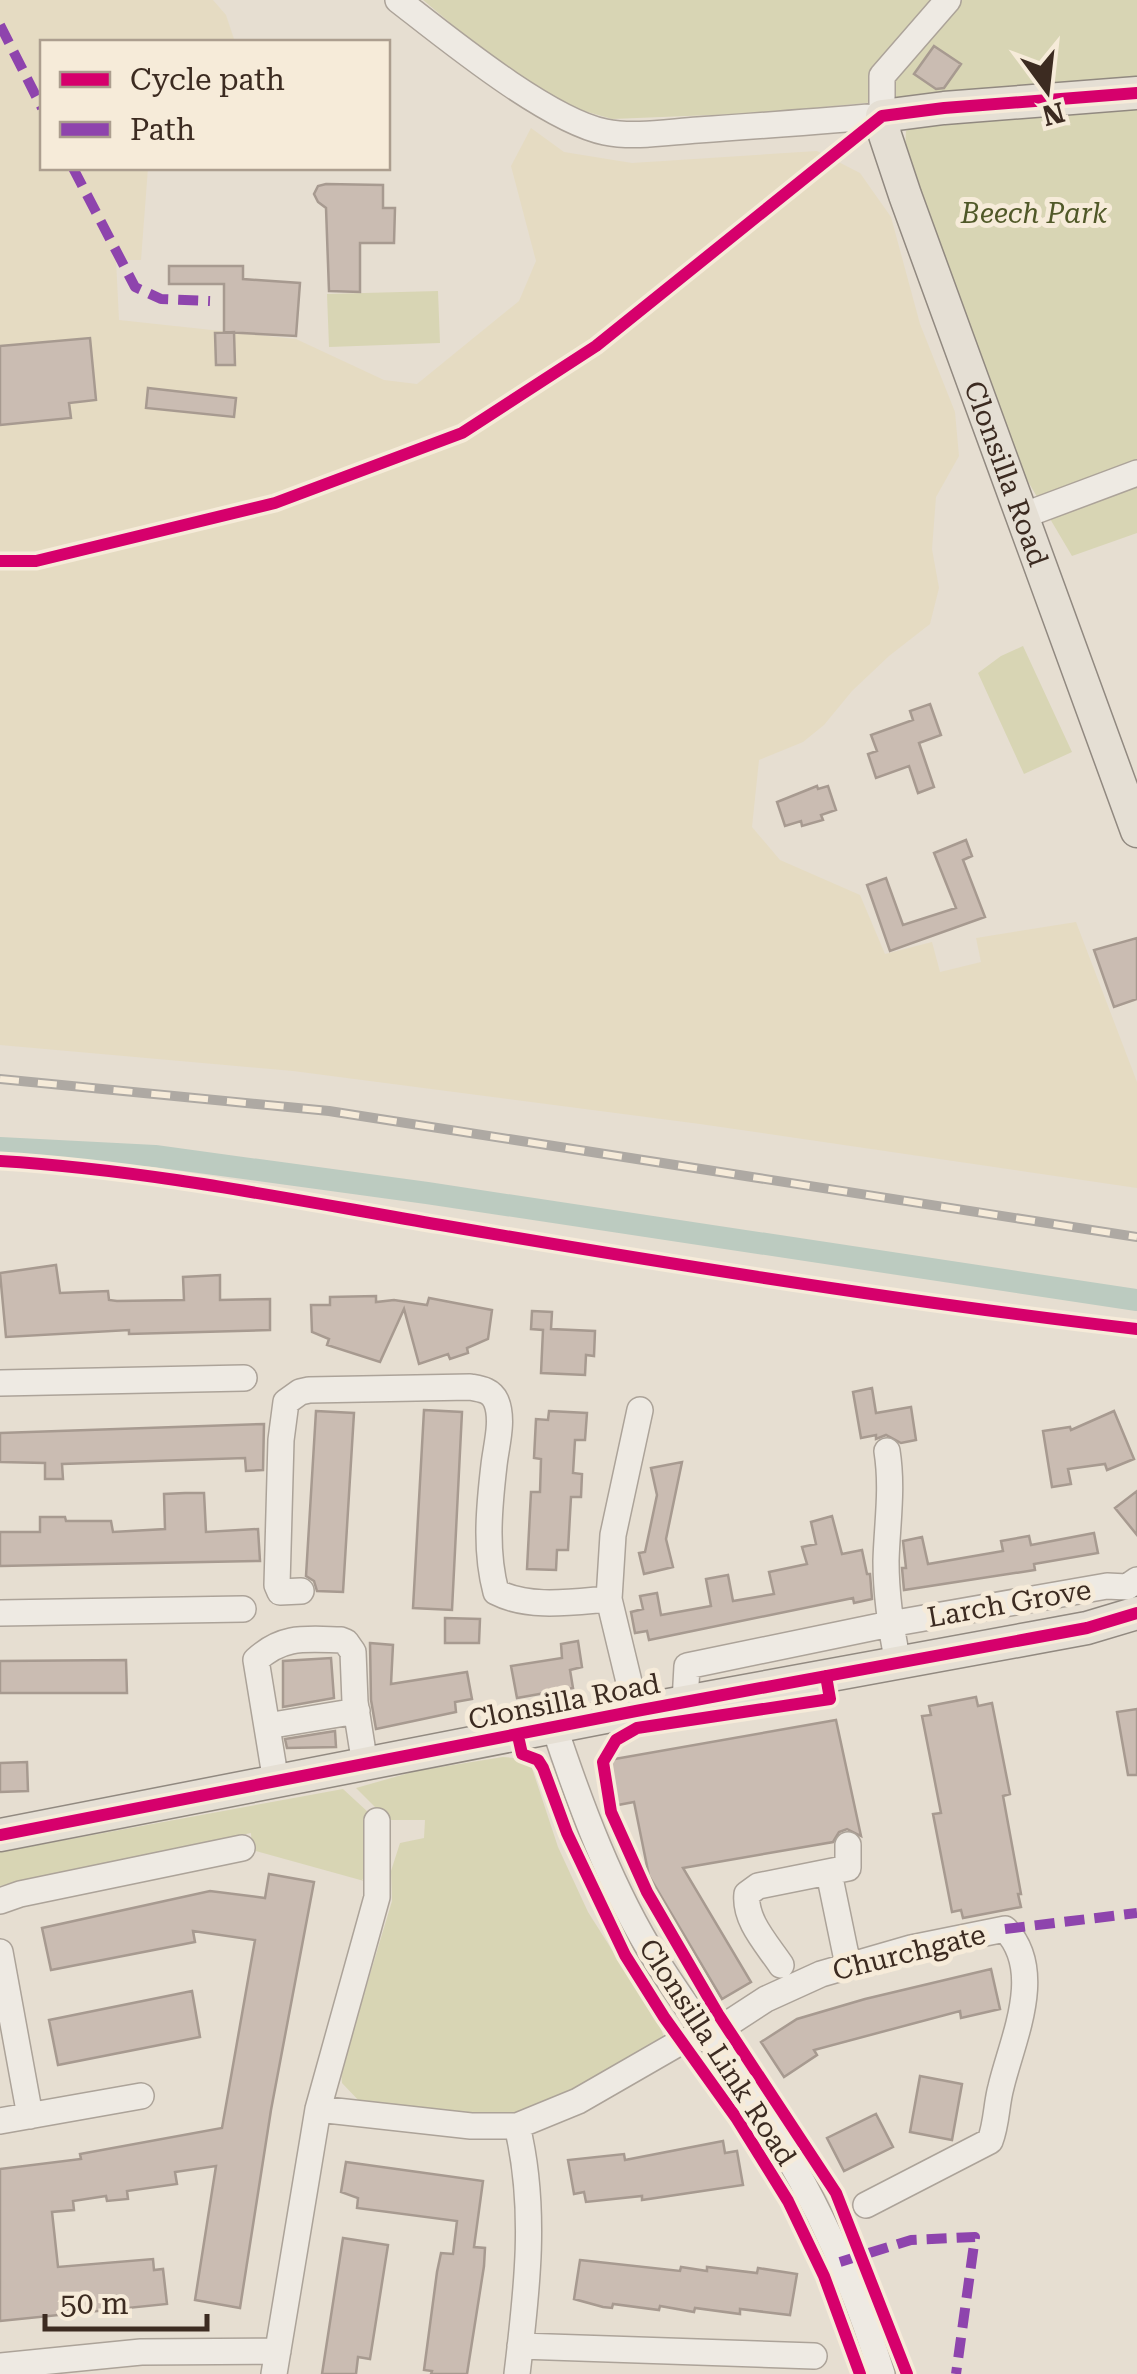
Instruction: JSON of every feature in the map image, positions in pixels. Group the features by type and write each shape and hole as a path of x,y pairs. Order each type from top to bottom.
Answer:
{"main road":[{"path":"882,116 1137,93"},
{"name":"Clonsilla Road","path":"882,116 904,195 1137,831"},
{"name":"Clonsilla Road","path":"0,1835 1087,1628 1135,1597"}],"street":[{"path":"398,0 544,104 584,126 608,133 665,133 882,116 882,76 948,0"},
{"path":"1022,516 1137,473"},
{"path":"0,1383 244,1378"},
{"path":"300,1591 280,1592 276,1584 286,1402 310,1390 470,1387 487,1390 496,1400 500,1418 489,1520 489,1567 496,1592 511,1600 527,1602 609,1600"},
{"path":"636,1711 609,1600 613,1535 640,1410"},
{"path":"887,1452 892,1481 886,1566 890,1624"},
{"name":"Larch Grove","path":"685,1702 688,1666 890,1624 1107,1586 1135,1597"},
{"path":"0,1612 243,1609"},
{"name":"Larch Grove","path":"890,1624 898,1663"},
{"path":"276,1782 256,1660 272,1645 302,1638 346,1642 353,1652 365,1765"},
{"path":"267,1726 357,1711"},
{"name":"Clonsilla Link Road","path":"555,1729 625,1904 655,1958 745,2088 804,2186 838,2256 882,2374"},
{"path":"0,2366 140,2352 276,2363 318,2110 377,1897 377,1821"},
{"path":"781,1965 750,1917 747,1894 758,1886 848,1868 848,1845"},
{"path":"0,1901 242,1848"},
{"path":"829,1873 848,1965"},
{"name":"Churchgate","path":"517,2126 578,2101 677,2044 706,2034 786,1989 848,1965 1005,1929 1020,1952 1024,1970 1022,2012 999,2091 990,2141 866,2206"},
{"path":"0,1952 30,2116"},
{"path":"0,2121 141,2096"},
{"path":"318,2110 471,2126 517,2126 527,2165 531,2210 517,2374"},
{"path":"520,2346 814,2356"}],"shaded area":[{"path":"0,0 213,0 226,15 234,40 40,40 40,170 148,170 141,260 116,260 119,320 296,339 384,380 417,384 519,301 536,261 511,166 531,128 564,152 632,163 817,151 860,173 891,217 920,324 955,412 959,456 936,497 932,549 939,588 930,624 889,656 803,742 759,760 752,827 780,860 860,895 885,954 932,942 940,972 981,962 976,938 1076,922 1137,1082 1137,1188 700,1124 293,1071 0,1045"}],"green space":[{"path":"423,0 1137,0 1137,84 917,98 762,113 612,119 563,105 505,69"},
{"name":"Beech Park","path":"1137,100 1137,533 1072,556 1020,468 905,150 906,131 920,123"},
{"path":"438,291 440,343 329,347 327,294"},
{"path":"1023,646 1072,752 1024,774 978,673"},
{"path":"503,1757 529,1759 558,1847 588,1912 664,2037 650,2053 546,2108 498,2116 361,2103 342,2083 341,2071 392,1901 391,1871 400,1843 424,1838 425,1820 388,1820 356,1788 416,1771"},
{"path":"343,1789 369,1813 372,1878 364,1881 252,1850 251,1833 0,1886 0,1852"}],"building":[{"path":"934,46 961,64 944,88 936,89 914,74"},
{"path":"383,185 383,208 395,208 394,243 360,243 360,292 329,291 326,208 314,194 318,186"},
{"path":"169,266 243,266 243,279 300,283 296,336 224,332 224,284 169,284"},
{"path":"234,332 235,365 216,365 215,333"},
{"path":"90,338 96,400 69,403 71,418 0,425 0,346"},
{"path":"148,388 236,398 234,417 146,408"},
{"path":"930,704 941,735 919,743 934,787 918,793 909,766 876,778 868,754 877,751 871,735 913,720 910,711"},
{"path":"817,786 828,786 836,810 821,815 823,820 785,826 777,802"},
{"path":"966,840 972,856 963,860 985,917 890,951 867,885 886,878 903,925 956,908 934,853"},
{"path":"1137,938 1137,999 1114,1007 1094,950"},
{"path":"56,1265 60,1293 108,1291 109,1300 117,1301 184,1300 183,1277 220,1275 220,1300 270,1299 270,1330 129,1334 129,1330 6,1337 0,1273"},
{"path":"376,1296 376,1302 394,1300 427,1305 429,1298 492,1310 488,1339 467,1348 468,1353 450,1359 448,1354 419,1364 404,1309 380,1362 327,1345 329,1339 312,1332 311,1305 330,1305 330,1297"},
{"path":"532,1311 552,1312 551,1329 595,1331 594,1356 586,1355 585,1375 541,1373 543,1330 531,1329"},
{"path":"872,1388 876,1413 911,1407 916,1440 901,1443 886,1435 861,1438 853,1392"},
{"path":"424,1410 462,1412 452,1610 413,1608"},
{"path":"316,1411 354,1413 343,1592 317,1591 314,1581 306,1576"},
{"path":"549,1411 587,1413 585,1440 575,1440 573,1473 582,1474 581,1497 571,1497 568,1550 557,1550 556,1570 527,1569 531,1492 540,1492 541,1459 534,1458 536,1419 548,1420"},
{"path":"1114,1411 1134,1459 1107,1470 1105,1464 1068,1469 1071,1484 1052,1487 1043,1431 1070,1427 1071,1430"},
{"path":"264,1424 263,1470 246,1471 245,1458 62,1464 63,1479 45,1479 45,1463 0,1462 0,1433"},
{"path":"682,1462 666,1539 673,1567 644,1574 639,1553 645,1552 657,1495 651,1468"},
{"path":"1137,1491 1137,1535 1115,1508"},
{"path":"204,1493 206,1532 258,1529 260,1561 0,1566 0,1532 40,1532 40,1517 111,1521 113,1532 165,1529 164,1494"},
{"path":"832,1516 842,1554 862,1550 870,1574 872,1599 854,1603 853,1598 649,1640 647,1631 635,1633 631,1612 643,1609 640,1596 657,1593 661,1615 711,1606 706,1579 728,1575 733,1601 774,1594 769,1572 807,1564 802,1547 816,1544 811,1522"},
{"path":"1094,1533 1098,1553 1034,1564 1035,1570 904,1590 903,1541 922,1537 928,1564 1003,1551 1001,1541 1029,1536 1031,1545"},
{"path":"445,1618 480,1619 479,1643 445,1643"},
{"path":"578,1641 582,1667 570,1670 573,1688 517,1698 511,1666 562,1658 561,1644"},
{"path":"370,1643 393,1645 391,1684 467,1672 472,1699 455,1702 456,1712 376,1729"},
{"path":"331,1658 334,1698 283,1707 283,1661"},
{"path":"126,1660 127,1693 0,1693 0,1661"},
{"path":"976,1697 978,1706 992,1703 1010,1794 1003,1796 1021,1907 963,1918 961,1910 952,1912 933,1814 941,1813 922,1716 931,1715 929,1706"},
{"path":"1137,1709 1137,1775 1128,1775 1117,1712"},
{"path":"836,1720 861,1836 847,1829 839,1832 833,1842 683,1868 751,1982 722,1999 649,1876 634,1802 618,1805 609,1760"},
{"path":"335,1731 336,1747 287,1748 285,1739"},
{"path":"27,1762 28,1791 0,1792 0,1763"},
{"path":"269,1874 314,1882 271,2110 240,2308 195,2300 216,2166 175,2172 177,2184 127,2191 128,2199 107,2201 106,2196 73,2201 74,2210 52,2212 58,2267 153,2259 154,2270 163,2269 167,2304 0,2321 0,2169 81,2159 80,2154 222,2128 255,1940 193,1931 195,1942 51,1970 42,1928 210,1891 265,1898"},
{"path":"991,1969 1000,2009 961,2018 960,2011 814,2050 817,2055 784,2077 761,2042 797,2019"},
{"path":"192,1991 200,2037 58,2065 49,2020"},
{"path":"920,2076 962,2084 952,2140 910,2132"},
{"path":"876,2114 893,2147 844,2171 827,2138"},
{"path":"723,2141 725,2153 737,2151 743,2185 642,2200 642,2196 586,2202 584,2192 574,2194 568,2160 624,2154 625,2160"},
{"path":"346,2162 483,2181 474,2247 485,2248 484,2266 467,2374 431,2374 432,2371 424,2370 441,2253 453,2254 457,2221 357,2208 358,2198 341,2192"},
{"path":"343,2238 388,2245 370,2359 358,2357 356,2374 322,2374"},
{"path":"580,2260 680,2271 681,2267 707,2271 707,2267 757,2273 758,2268 797,2274 790,2315 740,2309 740,2314 660,2306 659,2310 613,2304 612,2308 574,2299"}],"waterway":[{"path":"0,1148 155,1156 1137,1300"}],"railway":[{"path":"0,1079 329,1111 1137,1237"}],"marked path":[{"path":"0,25 40,104"},
{"path":"74,170 135,287 161,299 210,301"},
{"path":"1005,1929 1137,1913"},
{"path":"840,2262 911,2240 975,2237 956,2374"}],"cycle path":[{"path":"0,561 36,561 275,503 462,433 596,346 882,116 1137,93"},
{"path":"0,1161 166,1179 789,1282 1137,1329"},
{"path":"0,1835 1087,1628 1137,1613"},
{"path":"826,1676 830,1699 637,1728 616,1740 603,1762 611,1812 647,1892 718,2014 836,2193 907,2374"},
{"path":"518,1736 522,1754 538,1760 543,1768 567,1833 625,1955 788,2201 824,2276 860,2374"}]}
